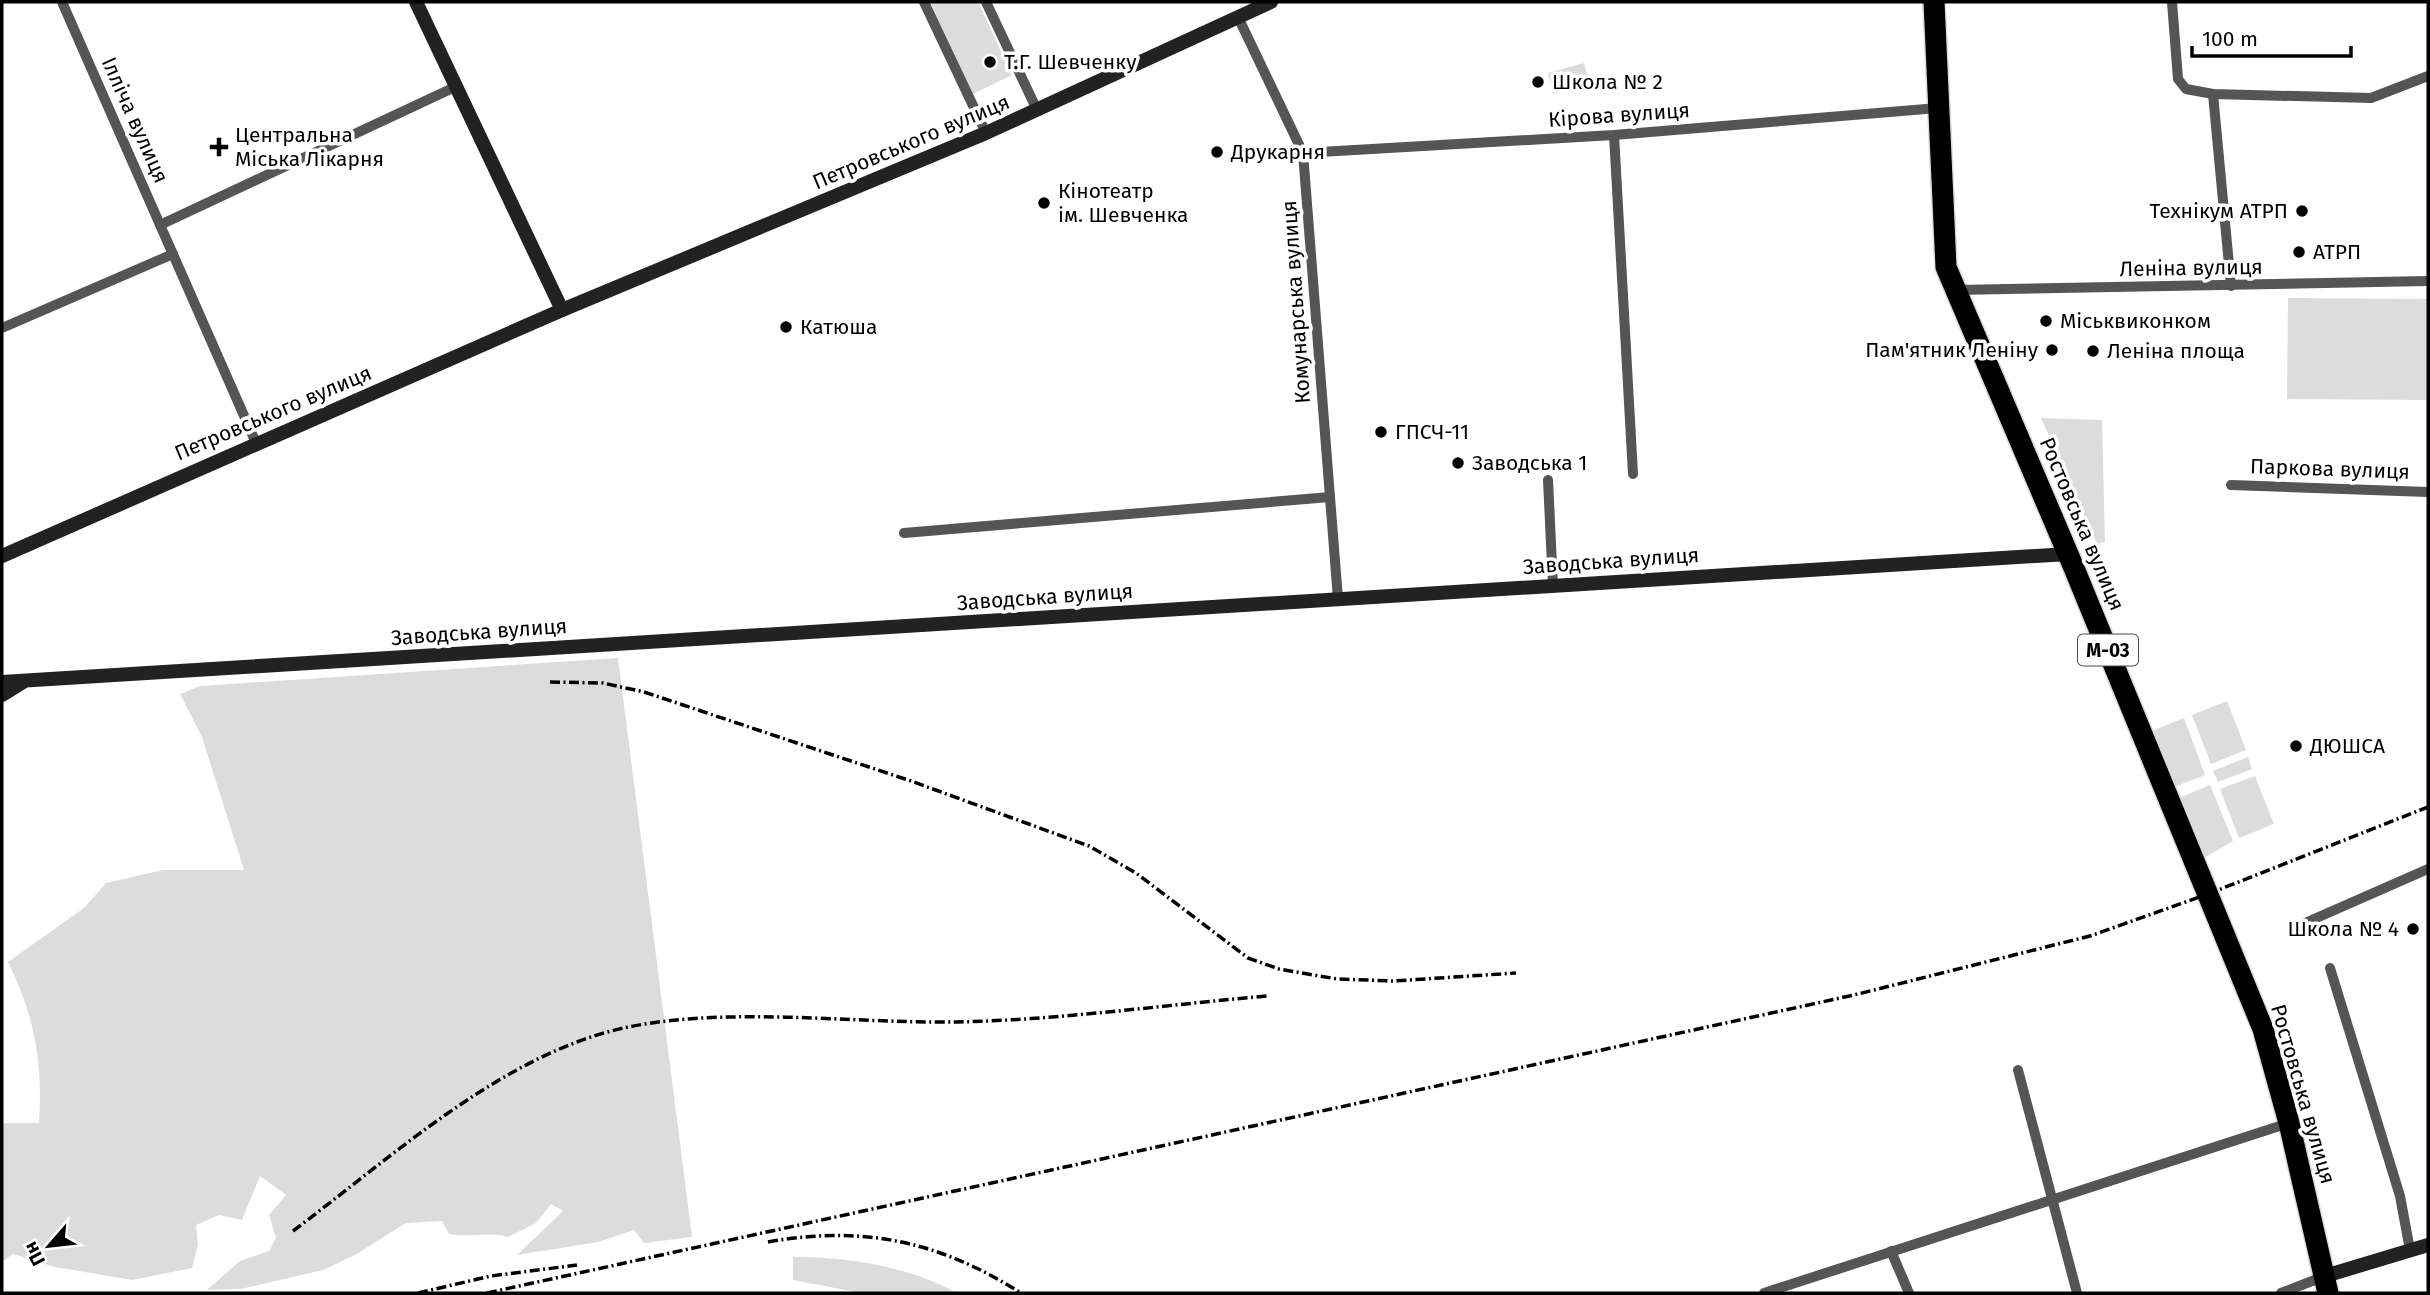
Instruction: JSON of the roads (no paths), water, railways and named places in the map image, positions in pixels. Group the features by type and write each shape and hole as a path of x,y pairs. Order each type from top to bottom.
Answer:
{"highway":[{"name":"Ростовська вулиця","path":"1934,2 1946,267 2068,554 2263,1029 2289,1123 2327,1285"}],"main road":[{"path":"416,2 562,310"},
{"name":"Петровського вулиця","path":"2,556 562,310 986,134 1271,2"},
{"name":"Заводська вулиця","path":"2,682 2068,554"},
{"path":"2,695 24,681"},
{"path":"2327,1285 2428,1245"}],"street":[{"name":"Ілліча вулиця","path":"62,2 256,443"},
{"path":"924,2 986,134"},
{"path":"986,2 1037,110"},
{"path":"2172,2 2178,79 2186,89 2213,94 2371,98 2428,76"},
{"name":"Комунарська вулиця","path":"1238,16 1303,153 1338,599"},
{"path":"160,225 455,87"},
{"path":"2213,94 2231,286"},
{"name":"Кірова вулиця","path":"1303,153 1614,135 1938,108"},
{"path":"1614,135 1633,474"},
{"path":"2,328 173,254"},
{"name":"Леніна вулиця","path":"1956,290 2428,281"},
{"path":"1548,480 1553,586"},
{"name":"Паркова вулиця","path":"2231,485 2428,492"},
{"path":"904,533 1330,497"},
{"path":"2305,923 2428,869"},
{"path":"2330,968 2396,1184 2410,1250"},
{"path":"2018,1070 2077,1293"},
{"path":"1766,1293 2160,1162 2289,1123"},
{"path":"1891,1251 1909,1293"},
{"path":"2281,1293 2327,1285"}],"railway":[{"path":"550,682 603,683 644,692 911,781 1089,846 1136,873 1248,958 1279,969 1337,979 1394,981 1516,973"},
{"path":"487,1293 1854,995 2090,936 2208,894 2428,807"},
{"path":"293,1231 471,1097 548,1054 588,1038 630,1027 674,1020 721,1017 912,1022 995,1021 1267,996"},
{"path":"768,1242 836,1235 899,1242 960,1261 1021,1293"},
{"path":"418,1293 491,1276 577,1265"}],"place":[{"name":"Т.Г. Шевченку","path":"990,62"},
{"name":"Школа № 2","path":"1538,82"},
{"name":"Центральна Міська Лікарня","path":"219,147"},
{"name":"Друкарня","path":"1217,152"},
{"name":"Кінотеатр ім. Шевченка","path":"1044,203"},
{"name":"Технікум АТРП","path":"2302,211"},
{"name":"АТРП","path":"2299,252"},
{"name":"Міськвиконком","path":"2046,321"},
{"name":"Катюша","path":"786,327"},
{"name":"Пам'ятник Леніну","path":"2052,350"},
{"name":"Леніна площа","path":"2093,351"},
{"name":"ГПСЧ-11","path":"1381,432"},
{"name":"Заводська 1","path":"1458,463"},
{"name":"ДЮШСА","path":"2296,746"},
{"name":"Школа № 4","path":"2413,929"}]}
